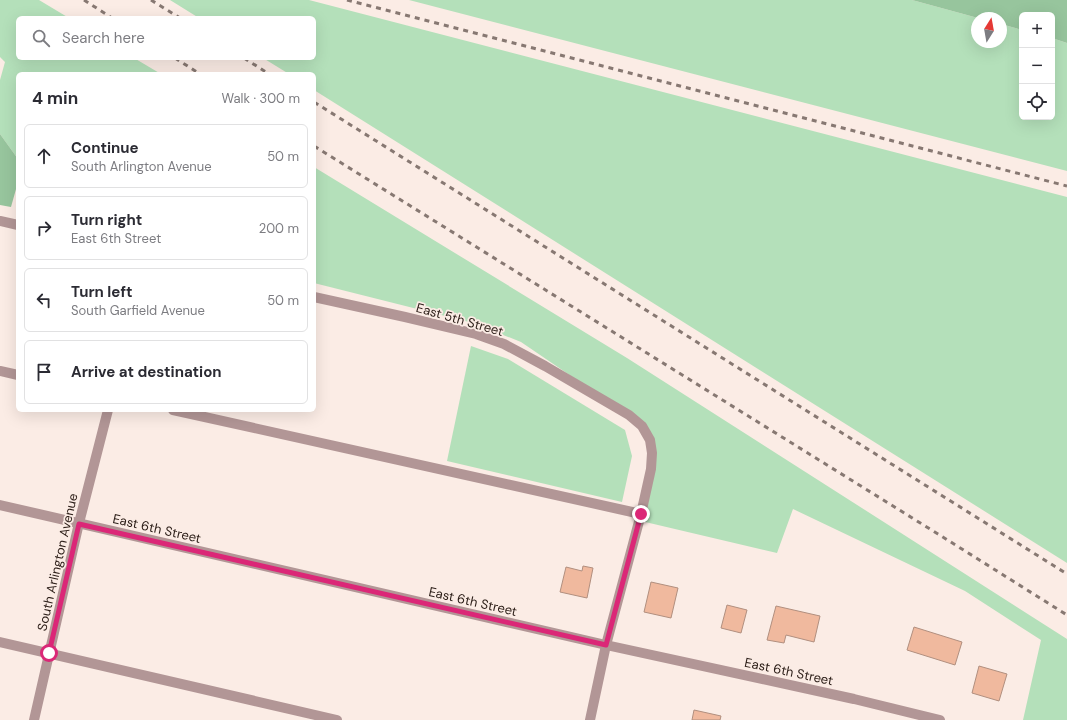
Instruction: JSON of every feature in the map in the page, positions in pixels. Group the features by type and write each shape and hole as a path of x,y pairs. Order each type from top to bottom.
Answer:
{"street":[{"path":"0,221 16,225"},
{"name":"East 5th Street","path":"316,297 476,334 504,344 545,366 629,416 642,426 650,440 652,453 650,468 641,514 606,645 590,720"},
{"path":"0,371 16,375"},
{"name":"South Arlington Avenue","path":"34,720 79,524 107,412"},
{"path":"182,412 641,514"},
{"name":"East 6th Street","path":"0,506 606,645 854,699 940,720"},
{"path":"0,642 337,720"}],"green space":[{"path":"0,0 39,0 66,16 16,16 16,60 137,60 158,72 16,72 16,156 0,134 0,80 5,62 0,57"},
{"path":"170,0 309,0 1067,197 1067,563 316,91 316,72 286,72 266,60 316,60 316,16 196,16"},
{"path":"409,0 912,0 971,16 971,48 1007,48 1007,26 1019,29 1019,120 1055,120 1055,39 1067,43 1067,171"},
{"path":"912,0 1067,0 1067,43 1055,39 1055,12 1019,12 1019,29 1007,26 1007,12 971,12 971,16"},
{"path":"0,134 16,156 16,189 11,207 0,205"},
{"path":"316,168 627,358 1067,639 1067,720 1023,720 1041,640 965,591 793,509 777,553 641,521 654,455 646,427 521,342 473,323 316,284"},
{"path":"471,346 508,359 625,430 632,456 622,502 447,461"}],"building":[{"path":"583,566 593,568 587,598 560,592 566,567 582,571"},
{"path":"651,582 678,588 671,618 644,612"},
{"path":"727,605 747,610 741,633 721,628"},
{"path":"776,606 820,616 814,642 786,635 784,643 767,640"},
{"path":"914,627 962,642 955,665 907,650"},
{"path":"979,666 1007,674 999,701 972,693"},
{"path":"694,710 721,716 720,720 692,720"}],"railway":[{"path":"84,0 109,16"},
{"path":"151,0 177,16"},
{"path":"347,0 1067,186"},
{"path":"178,60 197,72"},
{"path":"247,60 266,72"},
{"path":"316,103 1067,574"},
{"path":"316,147 1067,615"}],"route":[{"path":"49,653 79,524 606,645 641,514"}]}
